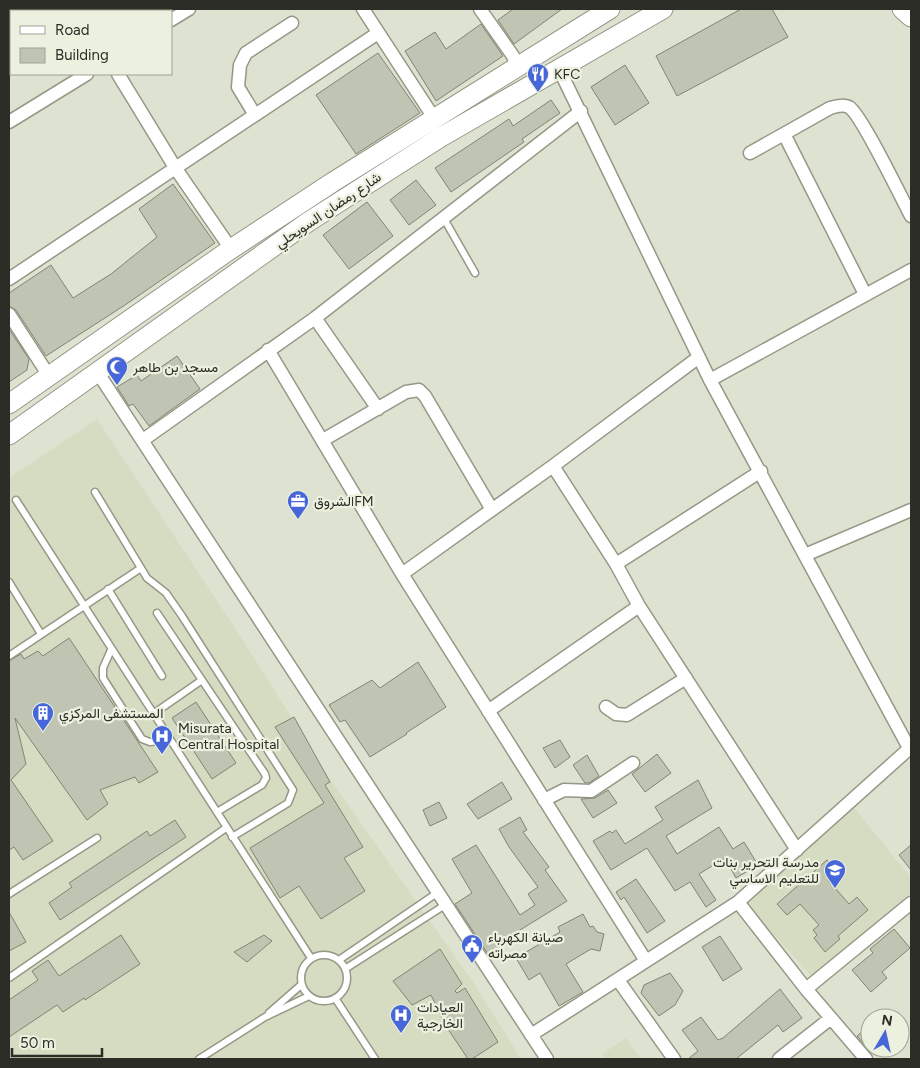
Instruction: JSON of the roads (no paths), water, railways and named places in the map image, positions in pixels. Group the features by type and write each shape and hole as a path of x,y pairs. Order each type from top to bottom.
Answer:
{"main road":[{"name":"شارع رمضان السويحلي","path":"9,404 231,249 516,65 610,9"},
{"name":"شارع رمضان السويحلي","path":"9,435 308,222 441,137 663,9"},
{"path":"902,9 911,17"}],"street":[{"path":"172,19 190,9"},
{"path":"362,9 434,118"},
{"path":"480,9 516,65"},
{"path":"255,115 238,86 240,65 246,53 292,23"},
{"path":"9,279 378,33"},
{"path":"531,1035 738,902 910,748 710,380 559,69"},
{"path":"9,122 86,75"},
{"path":"119,75 176,169 231,249"},
{"path":"750,153 830,108 842,105 849,107 862,124 911,216"},
{"path":"143,440 314,318 581,112"},
{"path":"784,134 865,294"},
{"path":"710,380 911,270"},
{"path":"9,314 49,376"},
{"path":"314,318 378,408"},
{"path":"268,350 402,574 646,961"},
{"path":"402,574 491,508 553,466 700,357"},
{"path":"98,373 547,1059"},
{"path":"323,440 410,390 422,392 491,508"},
{"path":"553,466 616,564 639,606 796,850"},
{"path":"616,564 761,471"},
{"path":"805,555 911,510"},
{"path":"488,711 639,606"},
{"path":"606,707 616,714 627,715 686,678"},
{"path":"544,800 564,790 591,791 633,763"},
{"path":"738,902 806,989 866,1059"},
{"path":"806,989 911,903"},
{"path":"618,980 674,1059"},
{"path":"779,1059 831,1018"}],"lane":[{"path":"443,217 475,273"},
{"path":"95,492 147,578 166,593 182,616 293,790 288,803 232,837"},
{"path":"16,500 311,958"},
{"path":"9,656 141,568"},
{"path":"9,583 41,634"},
{"path":"108,589 162,676"},
{"path":"157,613 266,778 262,785 216,812"},
{"path":"111,650 102,668 103,678 142,739 150,742 170,740"},
{"path":"153,714 202,680"},
{"path":"9,978 226,828"},
{"path":"9,894 97,838"},
{"path":"339,960 437,893"},
{"path":"345,969 445,905"},
{"path":"325,954 339,960 345,969 346,982 340,994 335,998 322,1001 309,996 301,984 301,970 311,958 325,954"},
{"path":"264,1017 301,984"},
{"path":"199,1059 264,1017 309,996"},
{"path":"335,998 375,1059"}],"place":[{"name":"KFC","path":"538,93"},
{"name":"مسجد بن طاهر","path":"117,386"},
{"name":"الشروقFM","path":"298,520"},
{"name":"المستشفى المركزي","path":"43,732"},
{"name":"Misurata Central Hospital","path":"162,755"},
{"name":"مدرسة التحرير بنات للتعليم الاساسي","path":"835,889"},
{"name":"صيانة الكهرباء مصراته","path":"472,964"},
{"name":"العيادات الخارجية","path":"401,1034"}]}
